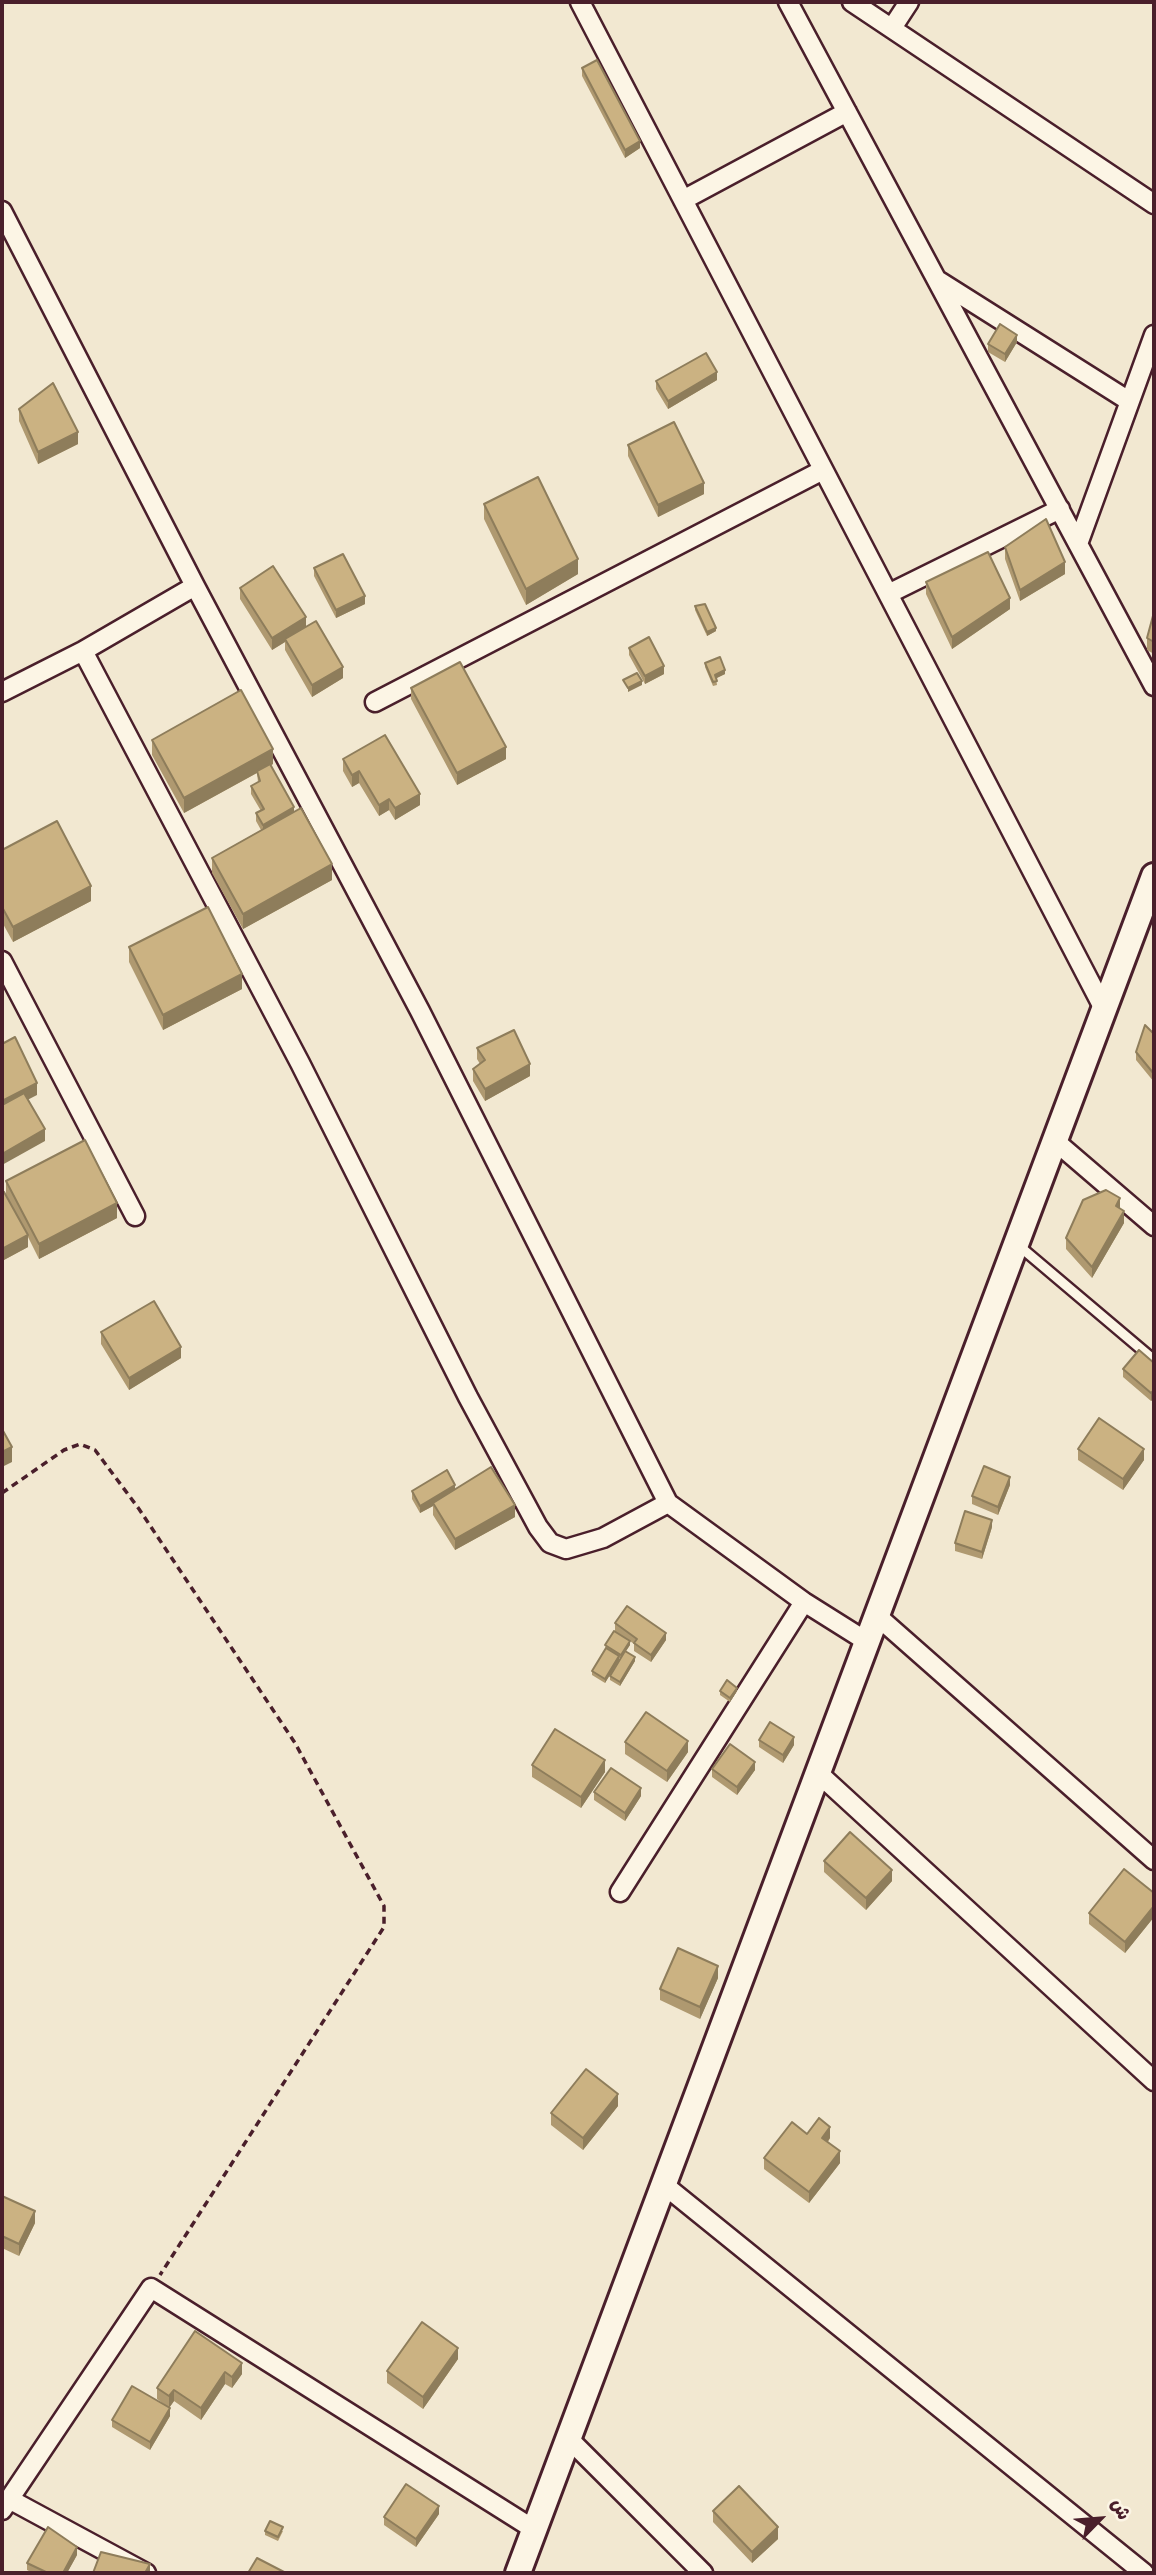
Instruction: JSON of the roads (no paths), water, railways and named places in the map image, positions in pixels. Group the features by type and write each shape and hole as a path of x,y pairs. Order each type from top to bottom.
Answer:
{"main road":[{"path":"518,2573 1154,876"}],"street":[{"path":"580,2 1104,1009"},
{"path":"788,2 1154,686"},
{"path":"852,2 1154,204"},
{"path":"892,28 909,2"},
{"path":"683,200 847,112"},
{"path":"4,219 420,1011 668,1503 804,1602 866,1641"},
{"path":"936,279 1129,401"},
{"path":"1078,544 1154,335"},
{"path":"374,702 823,470"},
{"path":"888,594 1060,509"},
{"path":"3,690 83,652 195,586"},
{"path":"83,652 300,1063 468,1397 538,1527 550,1543 566,1549 603,1538 668,1503"},
{"path":"2,961 135,1216"},
{"path":"1055,1141 1154,1226"},
{"path":"620,1892 804,1602"},
{"path":"876,1615 1154,1860"},
{"path":"817,1772 1154,2081"},
{"path":"663,2184 1144,2573"},
{"path":"146,2573 5,2504 151,2288 535,2530"},
{"path":"569,2440 703,2573"}],"lane":[{"path":"1017,1244 1154,1360"}]}
